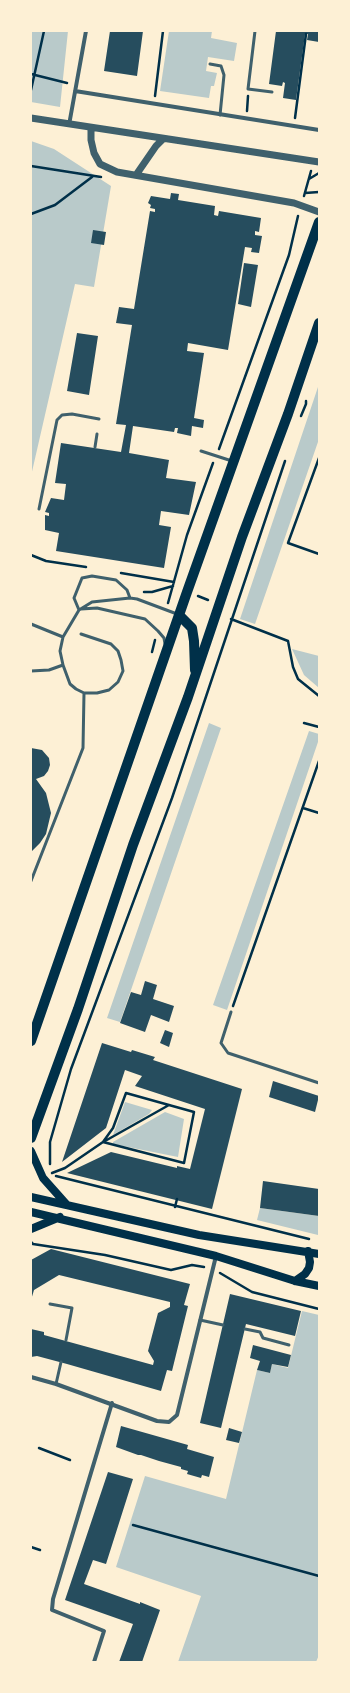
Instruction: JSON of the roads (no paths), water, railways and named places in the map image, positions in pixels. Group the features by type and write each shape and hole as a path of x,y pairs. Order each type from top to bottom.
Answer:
{"main road":[{"path":"31,1041 167,654 187,592 319,222"},
{"path":"31,1138 78,1009 133,846 221,605 242,537 288,414 319,323"},
{"path":"179,615 192,628 195,676"},
{"path":"31,1151 43,1178 67,1205"},
{"path":"31,1197 199,1235 308,1251 319,1254"},
{"path":"31,1212 60,1217 216,1256 296,1281 319,1286"},
{"path":"31,1229 60,1217"},
{"path":"296,1281 305,1274 309,1268 310,1262 308,1251"}],"street":[{"path":"69,125 86,31"},
{"path":"75,91 319,130"},
{"path":"31,118 91,129 319,162"},
{"path":"91,129 91,140 94,153 100,164 118,172 294,202 319,212"},
{"path":"136,175 156,146 163,139"},
{"path":"31,1377 112,1403 157,1421 169,1422 177,1415 216,1256"},
{"path":"94,1662 104,1632 52,1610 53,1599 112,1403"}],"lane":[{"path":"254,31 248,89 272,92"},
{"path":"210,64 221,66 224,75 220,115"},
{"path":"39,509 57,420 62,414 72,414 99,419"},
{"path":"95,447 97,434"},
{"path":"201,451 234,462"},
{"path":"79,610 74,598 82,578 92,576 116,580 127,591 130,598"},
{"path":"81,634 111,644 118,651 123,670 118,682 109,690 84,693 70,684 60,651 63,637 79,610 92,602 130,598 137,599 179,615"},
{"path":"79,610 97,608 145,619 164,638 167,654"},
{"path":"31,624 63,637"},
{"path":"31,671 49,670 63,665"},
{"path":"31,881 83,748 84,693"},
{"path":"231,1012 221,1043 228,1053 319,1083"},
{"path":"50,1304 72,1308 66,1340"},
{"path":"200,1320 224,1325"},
{"path":"245,1329 260,1332 262,1338 289,1345"},
{"path":"56,1384 61,1362"}]}
